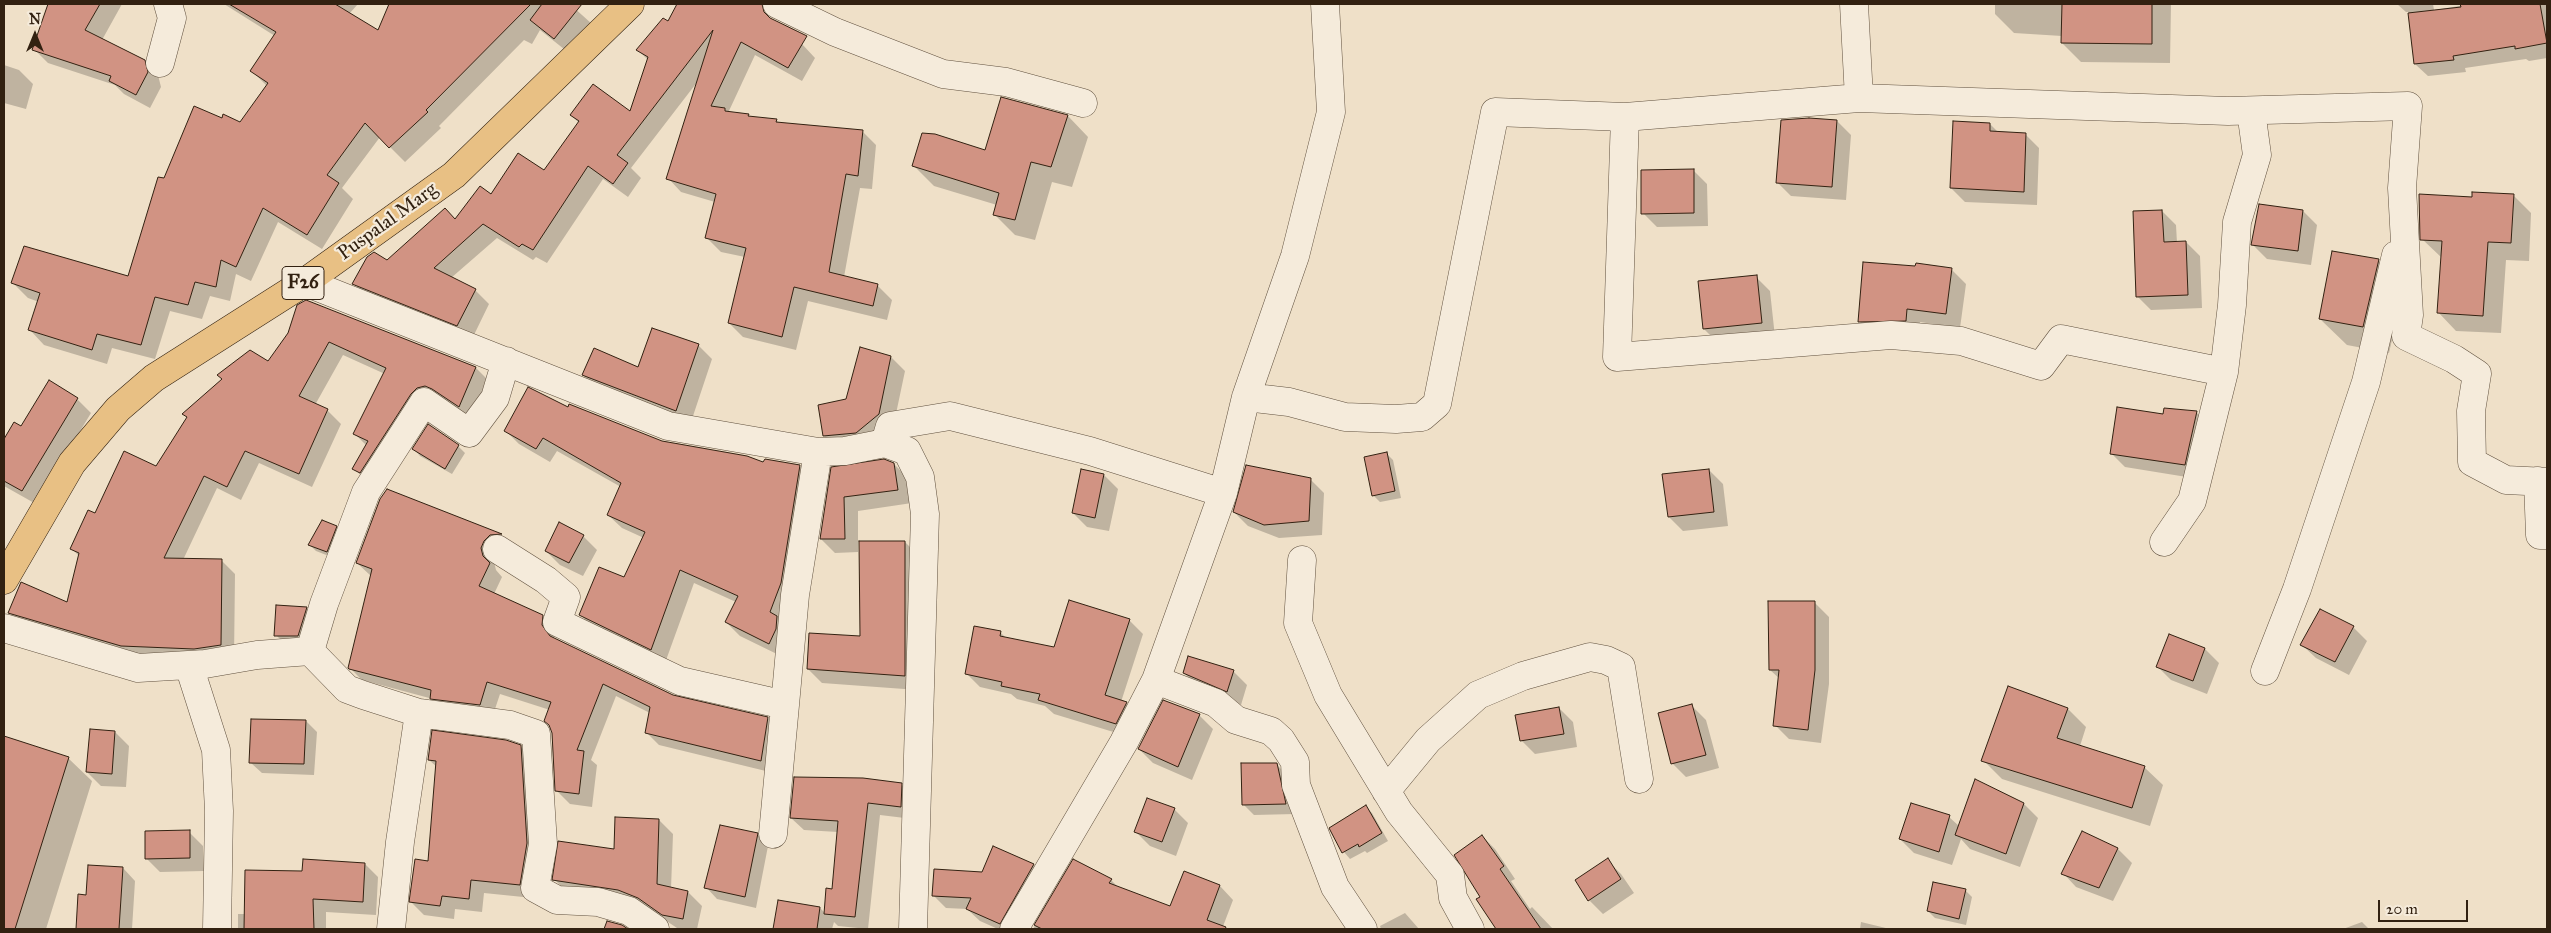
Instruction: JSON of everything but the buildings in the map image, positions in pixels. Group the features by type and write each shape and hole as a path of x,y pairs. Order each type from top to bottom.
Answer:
{"main road":[{"name":"Puspalal Marg","path":"4,580 72,463 118,409 170,367 304,282 454,175 630,4"}],"street":[{"path":"160,63 172,18 168,4"},
{"path":"777,4 835,32 943,74 1006,82 1083,103"},
{"path":"1014,929 1124,742 1156,680 1223,492 1246,397 1295,256 1331,112 1325,4"},
{"path":"1854,4 1860,98"},
{"path":"1246,397 1289,402 1345,417 1396,419 1422,417 1437,404 1495,112 1625,117 1860,98 2251,111 2408,106 2402,188 2409,315 2406,336 2454,359 2477,374 2471,411 2472,462 2506,480 2543,481 2540,535 2547,535"},
{"path":"2164,542 2192,501 2224,372 2232,305 2237,222 2257,155 2251,111"},
{"path":"1625,117 1617,357 1890,335 1961,341 2041,366 2061,339 2224,372"},
{"path":"2265,671 2297,589 2366,382 2404,224"},
{"path":"304,282 668,426 818,452 845,451 885,443 907,451 920,476 926,514 913,929"},
{"path":"310,651 324,604 366,492 424,402 469,433 495,398 506,361"},
{"path":"885,443 890,426 950,416 1090,451 1223,492"},
{"path":"773,834 795,595 818,452"},
{"path":"497,549 546,580 566,597 557,622 680,681 785,705"},
{"path":"1302,560 1298,623 1328,695 1399,812 1450,875 1453,898 1470,929"},
{"path":"4,628 138,668 205,664 257,655 310,651"},
{"path":"310,651 347,689 419,713 510,725 536,734 543,844 535,888 557,900 598,902 629,911 655,929"},
{"path":"1386,791 1428,740 1478,695 1523,676 1590,657 1606,660 1621,667 1639,779"},
{"path":"192,675 216,750 219,811 217,929"},
{"path":"1156,680 1216,703 1236,720 1271,731 1281,740 1295,762 1296,786 1335,887 1363,929"},
{"path":"391,929 400,842 419,713"}]}
